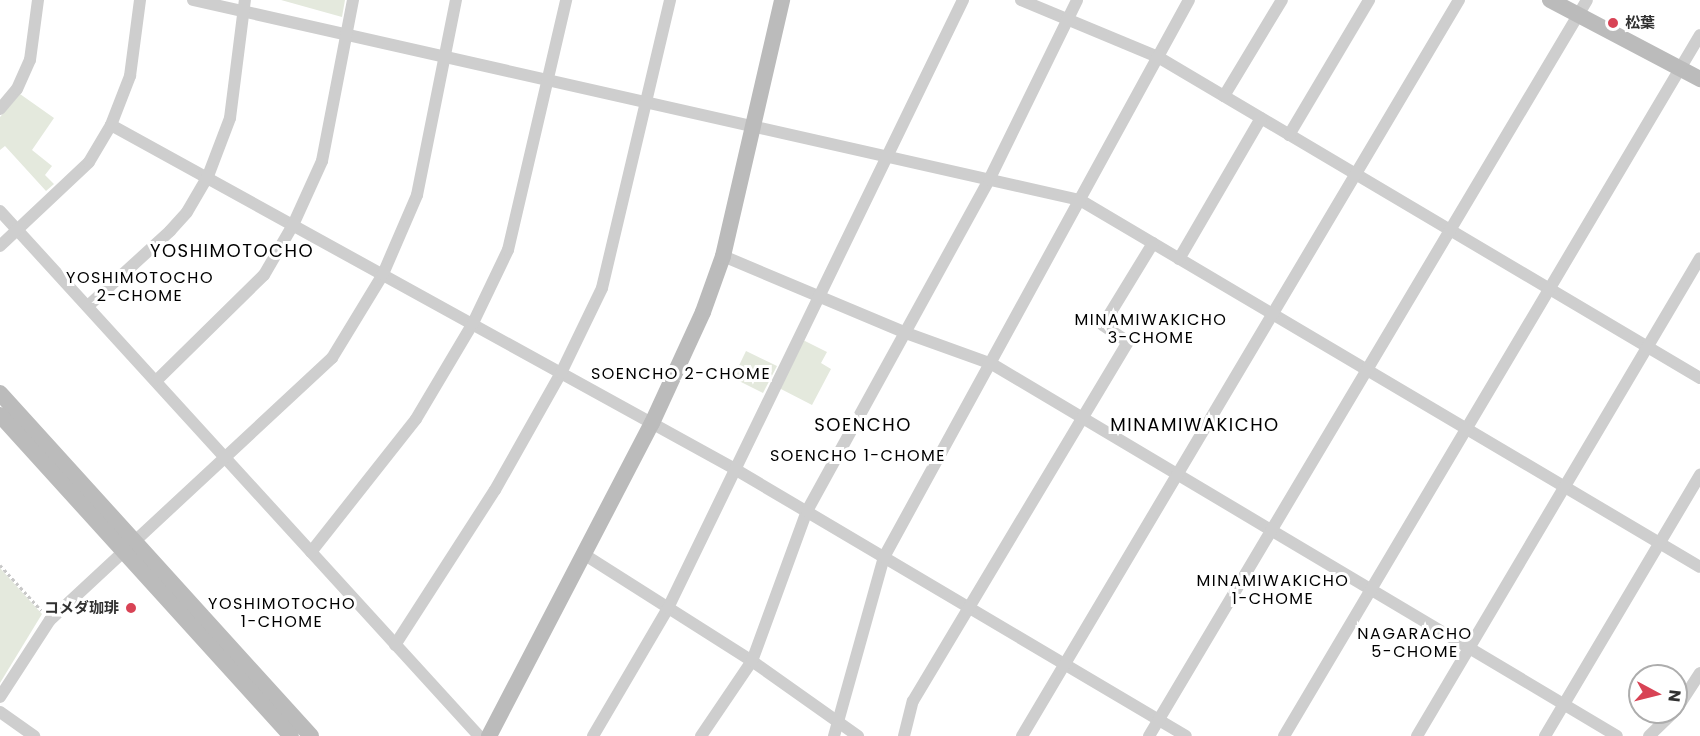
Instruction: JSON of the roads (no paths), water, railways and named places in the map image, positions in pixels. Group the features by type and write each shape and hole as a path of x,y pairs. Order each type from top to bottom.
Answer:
{"street":[{"path":"0,109 17,89 30,60 39,0"},
{"path":"0,246 89,162 111,124 130,76 140,0"},
{"path":"193,0 245,6 347,35 445,58 1080,200 1700,567"},
{"path":"157,380 264,275 293,225 322,161 353,0"},
{"path":"0,698 50,620 227,459 332,357 383,274 417,195 456,0"},
{"path":"311,552 416,419 473,324 508,250 566,0"},
{"path":"395,645 495,489 561,373 602,288 670,0"},
{"path":"489,736 652,423 703,312 723,256 782,0"},
{"path":"593,736 668,608 733,468 963,0"},
{"path":"1021,0 1158,57 1700,378"},
{"path":"701,736 752,661 807,511 989,180 1077,0"},
{"path":"834,736 884,557 992,364 1189,0"},
{"path":"1224,96 1282,0"},
{"path":"1289,135 1369,0"},
{"path":"1022,736 1460,0"},
{"path":"1550,0 1583,7 1700,79"},
{"path":"88,306 170,231 187,212 208,177 230,118 245,6"},
{"path":"1149,736 1583,7"},
{"path":"1284,736 1700,35"},
{"path":"1179,259 1261,118"},
{"path":"111,124 733,468 1186,736"},
{"path":"0,211 157,380 479,736"},
{"path":"904,736 913,701 1128,342 1103,325 1153,243"},
{"path":"723,256 906,333 992,364 1617,736"},
{"path":"1417,736 1700,258"},
{"path":"0,393 291,736"},
{"path":"0,416 129,546 311,736"},
{"path":"1545,736 1700,475"},
{"path":"585,555 752,661 858,736"},
{"path":"1688,691 1700,673"},
{"path":"0,712 34,736"},
{"path":"1649,736 1661,724"}],"place":[{"name":"松葉","path":"1613,23"},
{"name":"コメダ珈琲","path":"131,608"}],"district":[{"name":"YOSHIMOTOCHO","path":"232,251"},
{"name":"YOSHIMOTOCHO 2-CHOME","path":"140,287"},
{"name":"MINAMIWAKICHO 3-CHOME","path":"1151,329"},
{"name":"SOENCHO 2-CHOME","path":"681,374"},
{"name":"SOENCHO","path":"863,425"},
{"name":"MINAMIWAKICHO","path":"1195,425"},
{"name":"SOENCHO 1-CHOME","path":"858,456"},
{"name":"MINAMIWAKICHO 1-CHOME","path":"1273,590"},
{"name":"YOSHIMOTOCHO 1-CHOME","path":"282,613"},
{"name":"NAGARACHO 5-CHOME","path":"1415,643"}]}
